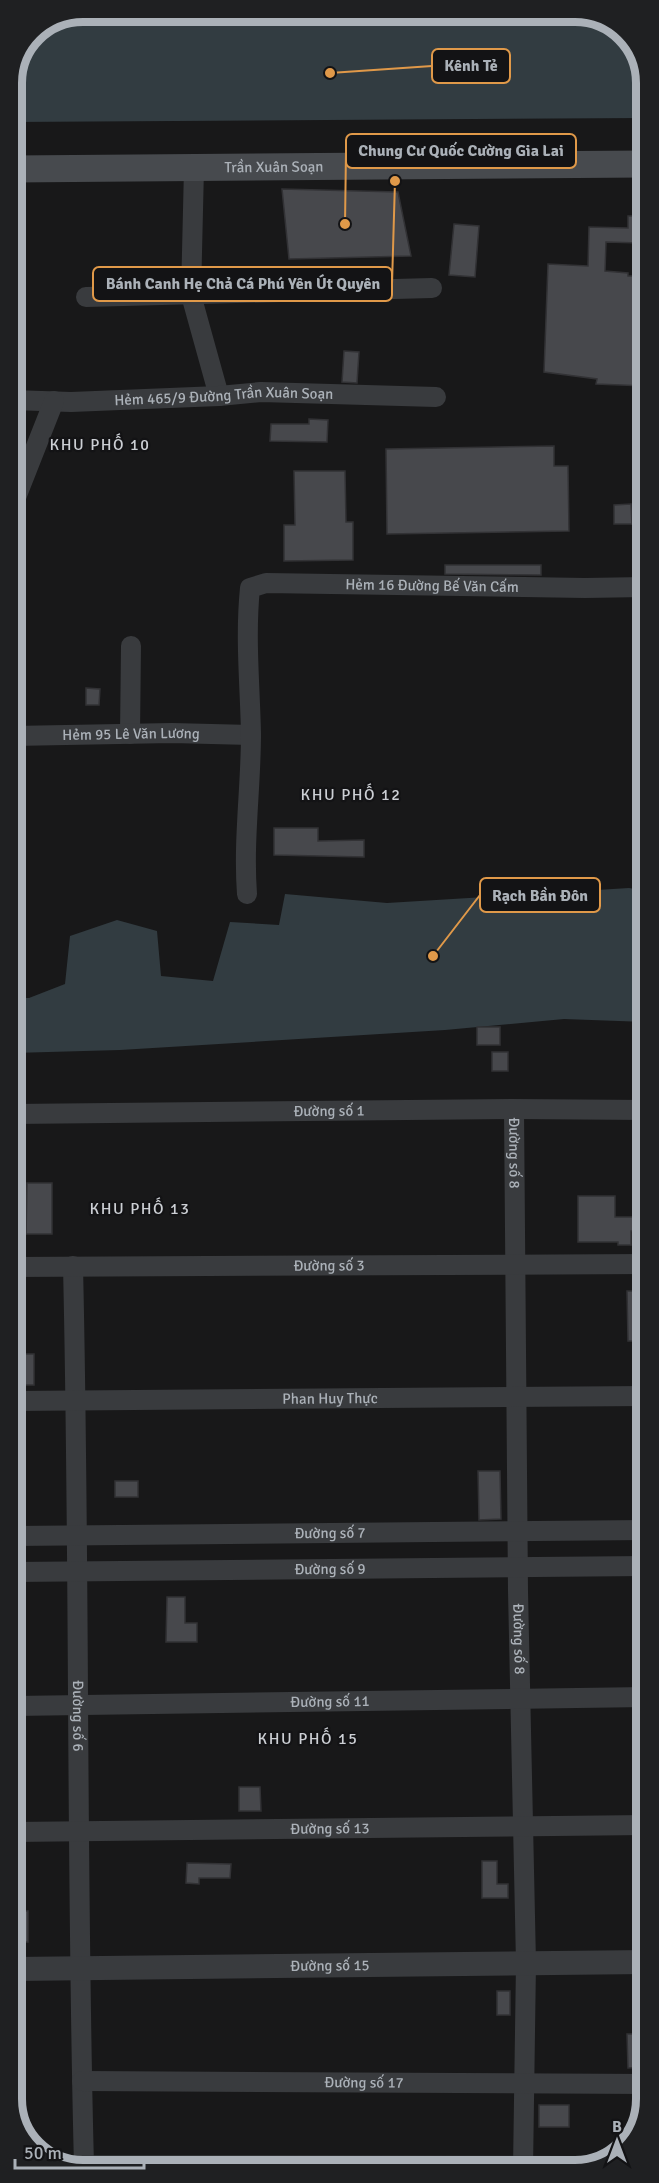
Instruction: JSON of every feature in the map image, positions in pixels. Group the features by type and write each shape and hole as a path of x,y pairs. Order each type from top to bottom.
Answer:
{"main road":[{"name":"Trần Xuân Soạn","path":"22,169 636,164"}],"street":[{"path":"194,168 191,295 219,396"},
{"path":"86,297 432,288"},
{"name":"Hẻm 465/9 Đường Trần Xuân Soạn","path":"22,400 219,396 261,392 436,397"},
{"path":"22,482 54,401"},
{"name":"Hẻm 16 Đường Bế Văn Cấm","path":"251,735 247,619 250,588 266,583 636,587"},
{"path":"130,734 131,646"},
{"path":"247,894 245,867 251,735"},
{"name":"Hẻm 95 Lê Văn Lương","path":"22,736 251,735"},
{"name":"Đường số 8","path":"514,1109 517,1568 526,1963 523,2160"},
{"name":"Đường số 1","path":"22,1114 636,1110"},
{"name":"Đường số 3","path":"22,1267 636,1264"},
{"name":"Đường số 6","path":"73,1266 84,2160"},
{"name":"Phan Huy Thực","path":"22,1401 515,1399 636,1396"},
{"name":"Đường số 7","path":"22,1536 636,1530"},
{"name":"Đường số 9","path":"22,1572 636,1566"},
{"name":"Đường số 11","path":"22,1706 636,1697"},
{"name":"Đường số 13","path":"22,1832 636,1825"},
{"name":"Đường số 15","path":"22,1968 636,1962"},
{"name":"Đường số 17","path":"82,2081 636,2084"}],"shaded area":[{"path":"84,22 579,23 599,27 612,35 621,43 632,60 636,76 636,118 22,122 22,84 27,60 40,40 60,27"},
{"path":"636,889 636,1022 564,1019 445,1030 120,1050 22,1053 22,998 29,998 65,984 70,936 117,920 157,931 161,976 213,981 230,922 279,925 285,894 387,903"},
{"path":"22,2080 24,2080 23,2109"}],"building":[{"path":"282,189 398,192 411,256 289,259"},
{"path":"628,216 636,216 636,243 606,242 605,271 636,276 636,386 596,384 597,379 544,372 548,264 588,266 589,227 628,228"},
{"path":"454,224 479,226 475,277 449,275"},
{"path":"344,351 359,352 357,383 342,382"},
{"path":"309,419 328,420 327,442 270,441 271,424 309,424"},
{"path":"554,446 554,466 568,466 569,531 387,534 386,449"},
{"path":"294,471 345,471 346,522 353,522 353,560 284,561 284,525 295,525"},
{"path":"631,504 632,524 614,524 614,505"},
{"path":"445,565 541,565 541,575 445,574"},
{"path":"86,688 100,689 99,705 86,705"},
{"path":"274,828 318,828 318,841 364,840 364,857 274,855"},
{"path":"477,1027 500,1027 500,1045 477,1045"},
{"path":"492,1052 508,1052 508,1071 492,1071"},
{"path":"27,1183 52,1183 52,1234 26,1234"},
{"path":"578,1196 615,1196 615,1217 636,1217 636,1231 631,1231 631,1245 618,1245 618,1242 578,1242"},
{"path":"627,1291 636,1291 636,1341 628,1341"},
{"path":"22,1354 34,1354 34,1385 22,1385"},
{"path":"478,1471 500,1471 501,1519 479,1520"},
{"path":"115,1481 138,1481 138,1497 115,1497"},
{"path":"167,1597 185,1597 185,1623 197,1623 197,1642 166,1642"},
{"path":"239,1787 260,1787 261,1811 239,1811"},
{"path":"482,1861 497,1861 497,1884 508,1884 508,1898 482,1898"},
{"path":"187,1863 231,1864 230,1878 199,1878 199,1884 186,1883"},
{"path":"22,1911 28,1911 28,1942 22,1942"},
{"path":"497,1991 510,1991 510,2015 497,2015"},
{"path":"627,2034 636,2034 636,2068 628,2068"},
{"path":"539,2105 569,2105 569,2127 539,2127"}],"place":[{"name":"Kênh Tẻ","path":"330,73"},
{"name":"Bánh Canh Hẹ Chả Cá Phú Yên Út Quyên","path":"395,181"},
{"name":"Chung Cư Quốc Cường Gia Lai","path":"345,224"},
{"name":"Rạch Bần Đôn","path":"433,956"}],"district":[{"name":"KHU PHỐ 10","path":"100,444"},
{"name":"KHU PHỐ 12","path":"351,794"},
{"name":"KHU PHỐ 13","path":"140,1208"},
{"name":"KHU PHỐ 15","path":"308,1738"}]}
